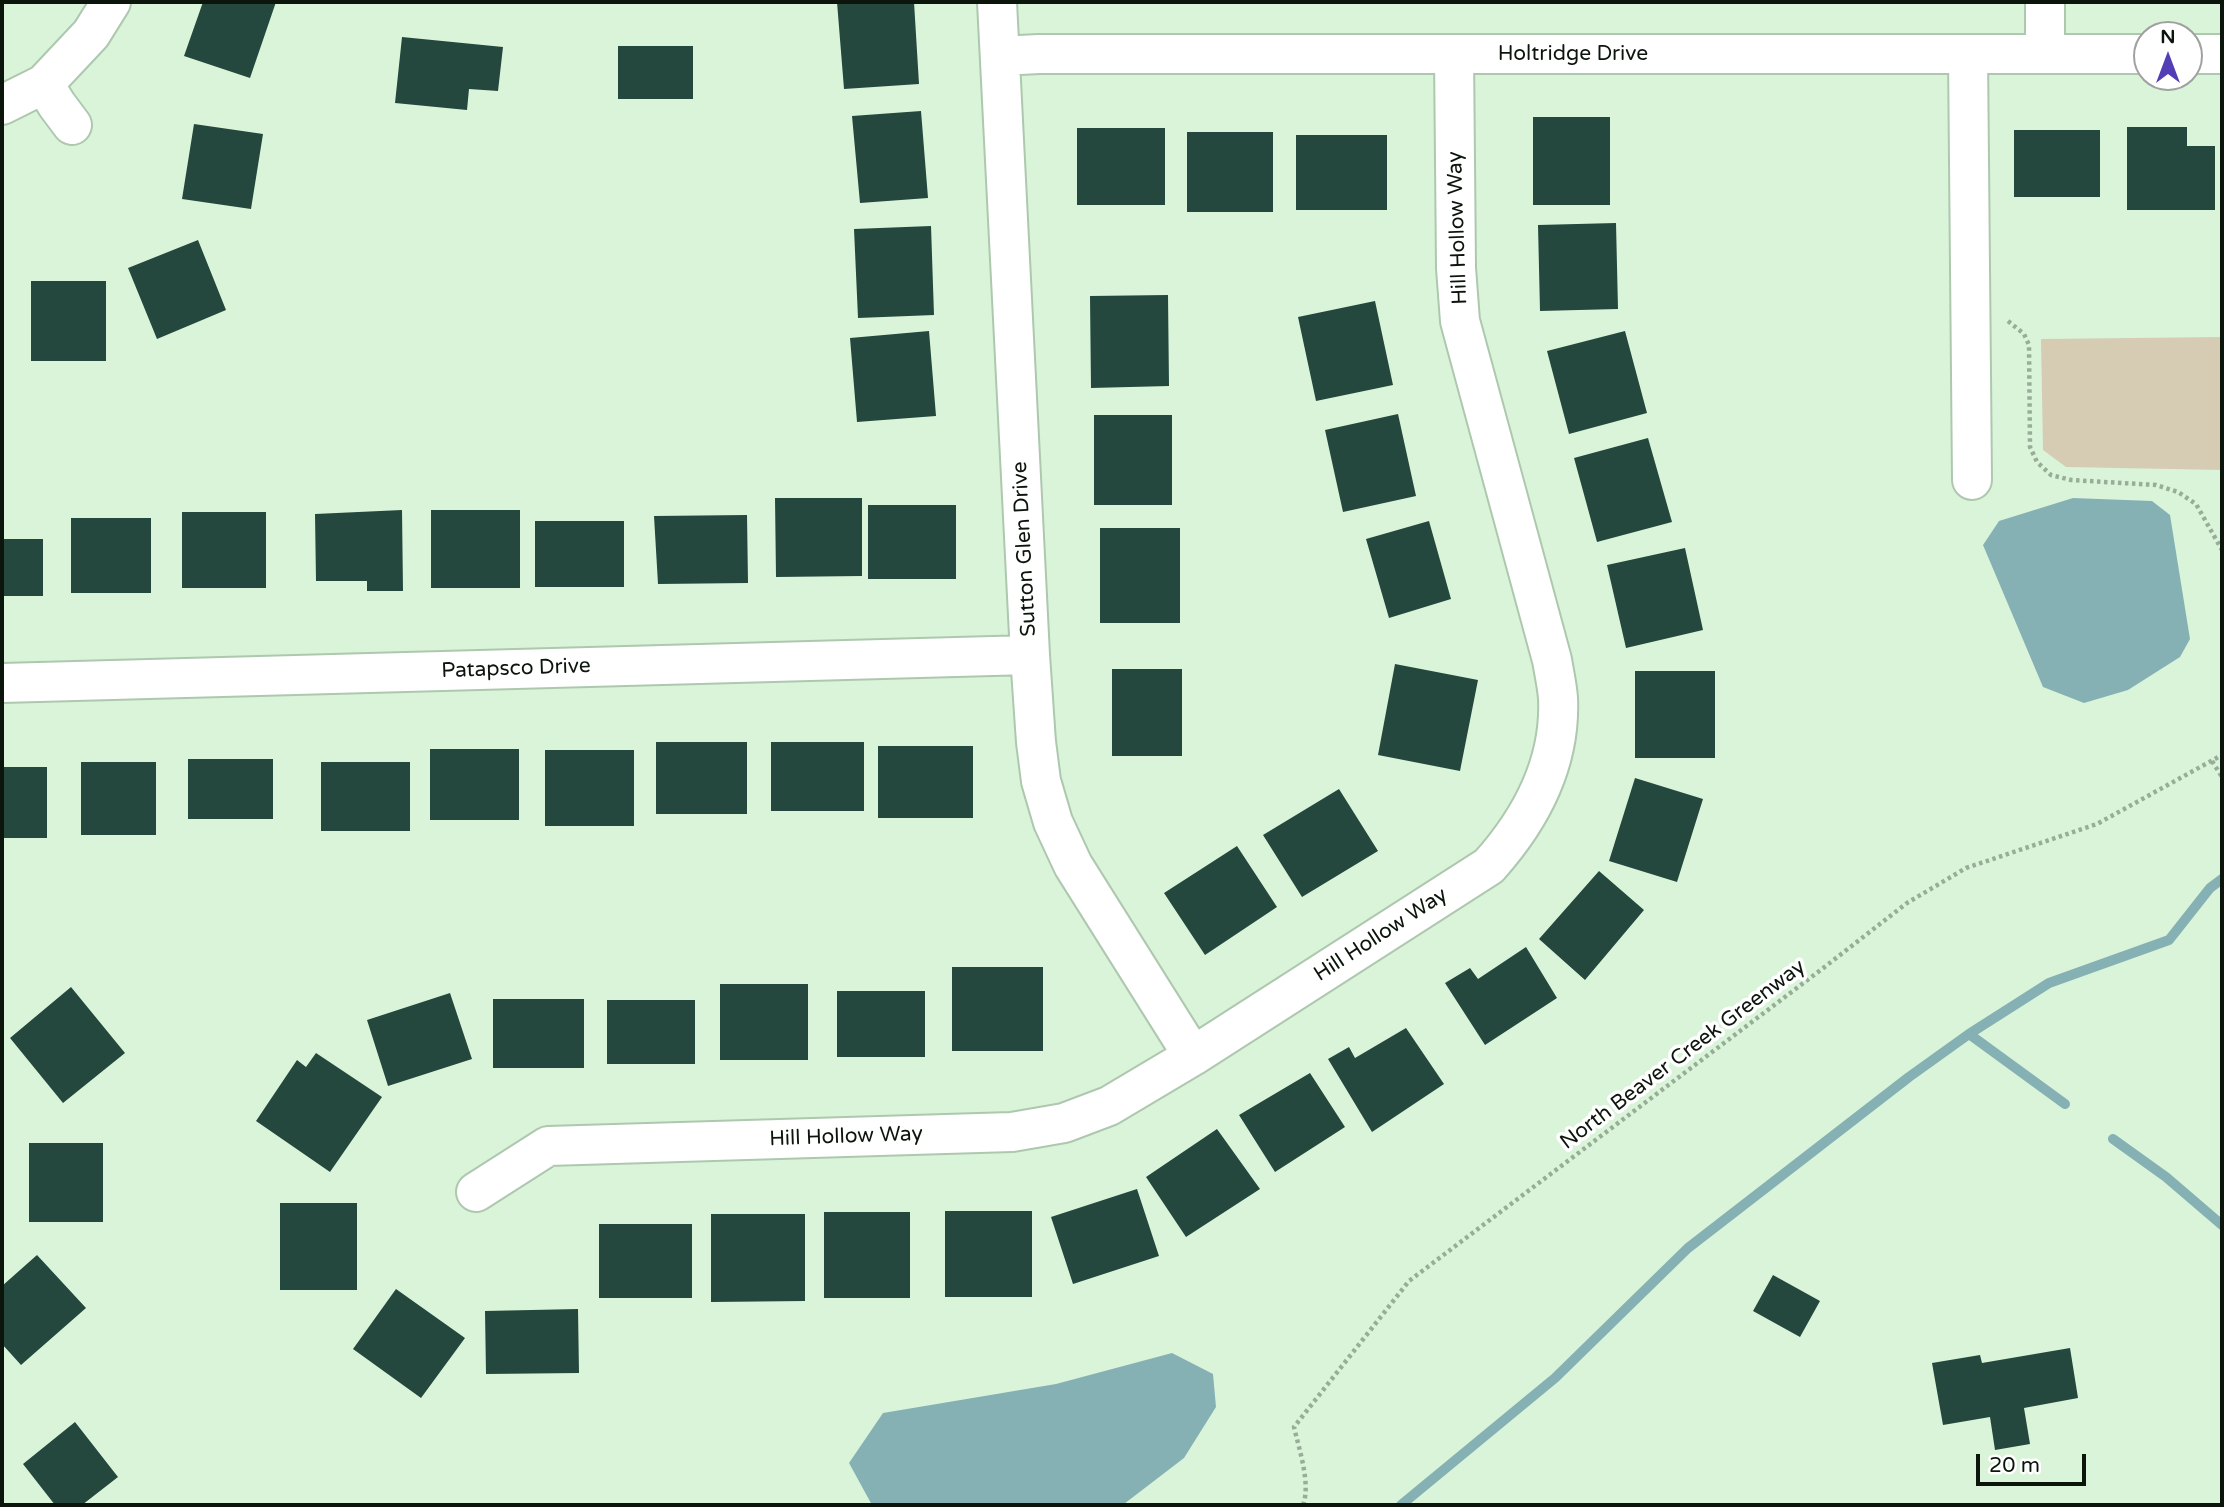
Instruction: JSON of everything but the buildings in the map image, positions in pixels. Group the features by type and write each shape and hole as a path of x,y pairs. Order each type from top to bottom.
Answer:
{"street":[{"path":"2,105 44,83 90,34 111,2"},
{"name":"Sutton Glen Drive","path":"997,2 1030,655 1035,742 1041,781 1053,822 1073,865 1193,1056"},
{"path":"2045,2 2045,54"},
{"name":"Hill Hollow Way","path":"476,1192 548,1146 1012,1132 1064,1123 1109,1106 1193,1056 1489,866 1513,840 1531,809 1553,753 1558,728 1558,696 1552,660 1460,321 1456,268 1454,54"},
{"path":"1968,54 1972,480"},
{"name":"Holtridge Drive","path":"1000,56 2133,54"},
{"path":"2203,54 2222,54"},
{"path":"44,83 72,125"},
{"name":"Patapsco Drive","path":"2,683 1030,655"}],"path":[{"path":"2004,317 2024,334 2029,345 2030,447 2037,462 2051,475 2071,480 2156,485 2178,492 2196,505 2222,550"},
{"name":"North Beaver Creek Greenway","path":"1303,1505 1306,1497 1305,1485 1294,1427 1409,1281 1907,903 1966,868 2097,824 2222,755"},
{"path":"2212,761 2222,777"}],"shaded area":[{"path":"2222,337 2222,470 2066,467 2043,450 2041,339"}],"water":[{"path":"2073,498 2152,501 2170,515 2190,639 2180,657 2128,690 2084,703 2043,687 1983,545 1999,521"},
{"path":"1172,1353 1213,1374 1216,1407 1184,1458 1124,1504 872,1505 849,1463 883,1413 1056,1384"}],"waterway":[{"path":"1401,1505 1555,1378 1688,1248 1909,1077 1969,1034 2049,983 2169,940 2210,888 2222,879"},
{"path":"1969,1034 2065,1104"},
{"path":"2113,1139 2166,1177 2222,1225"}]}
